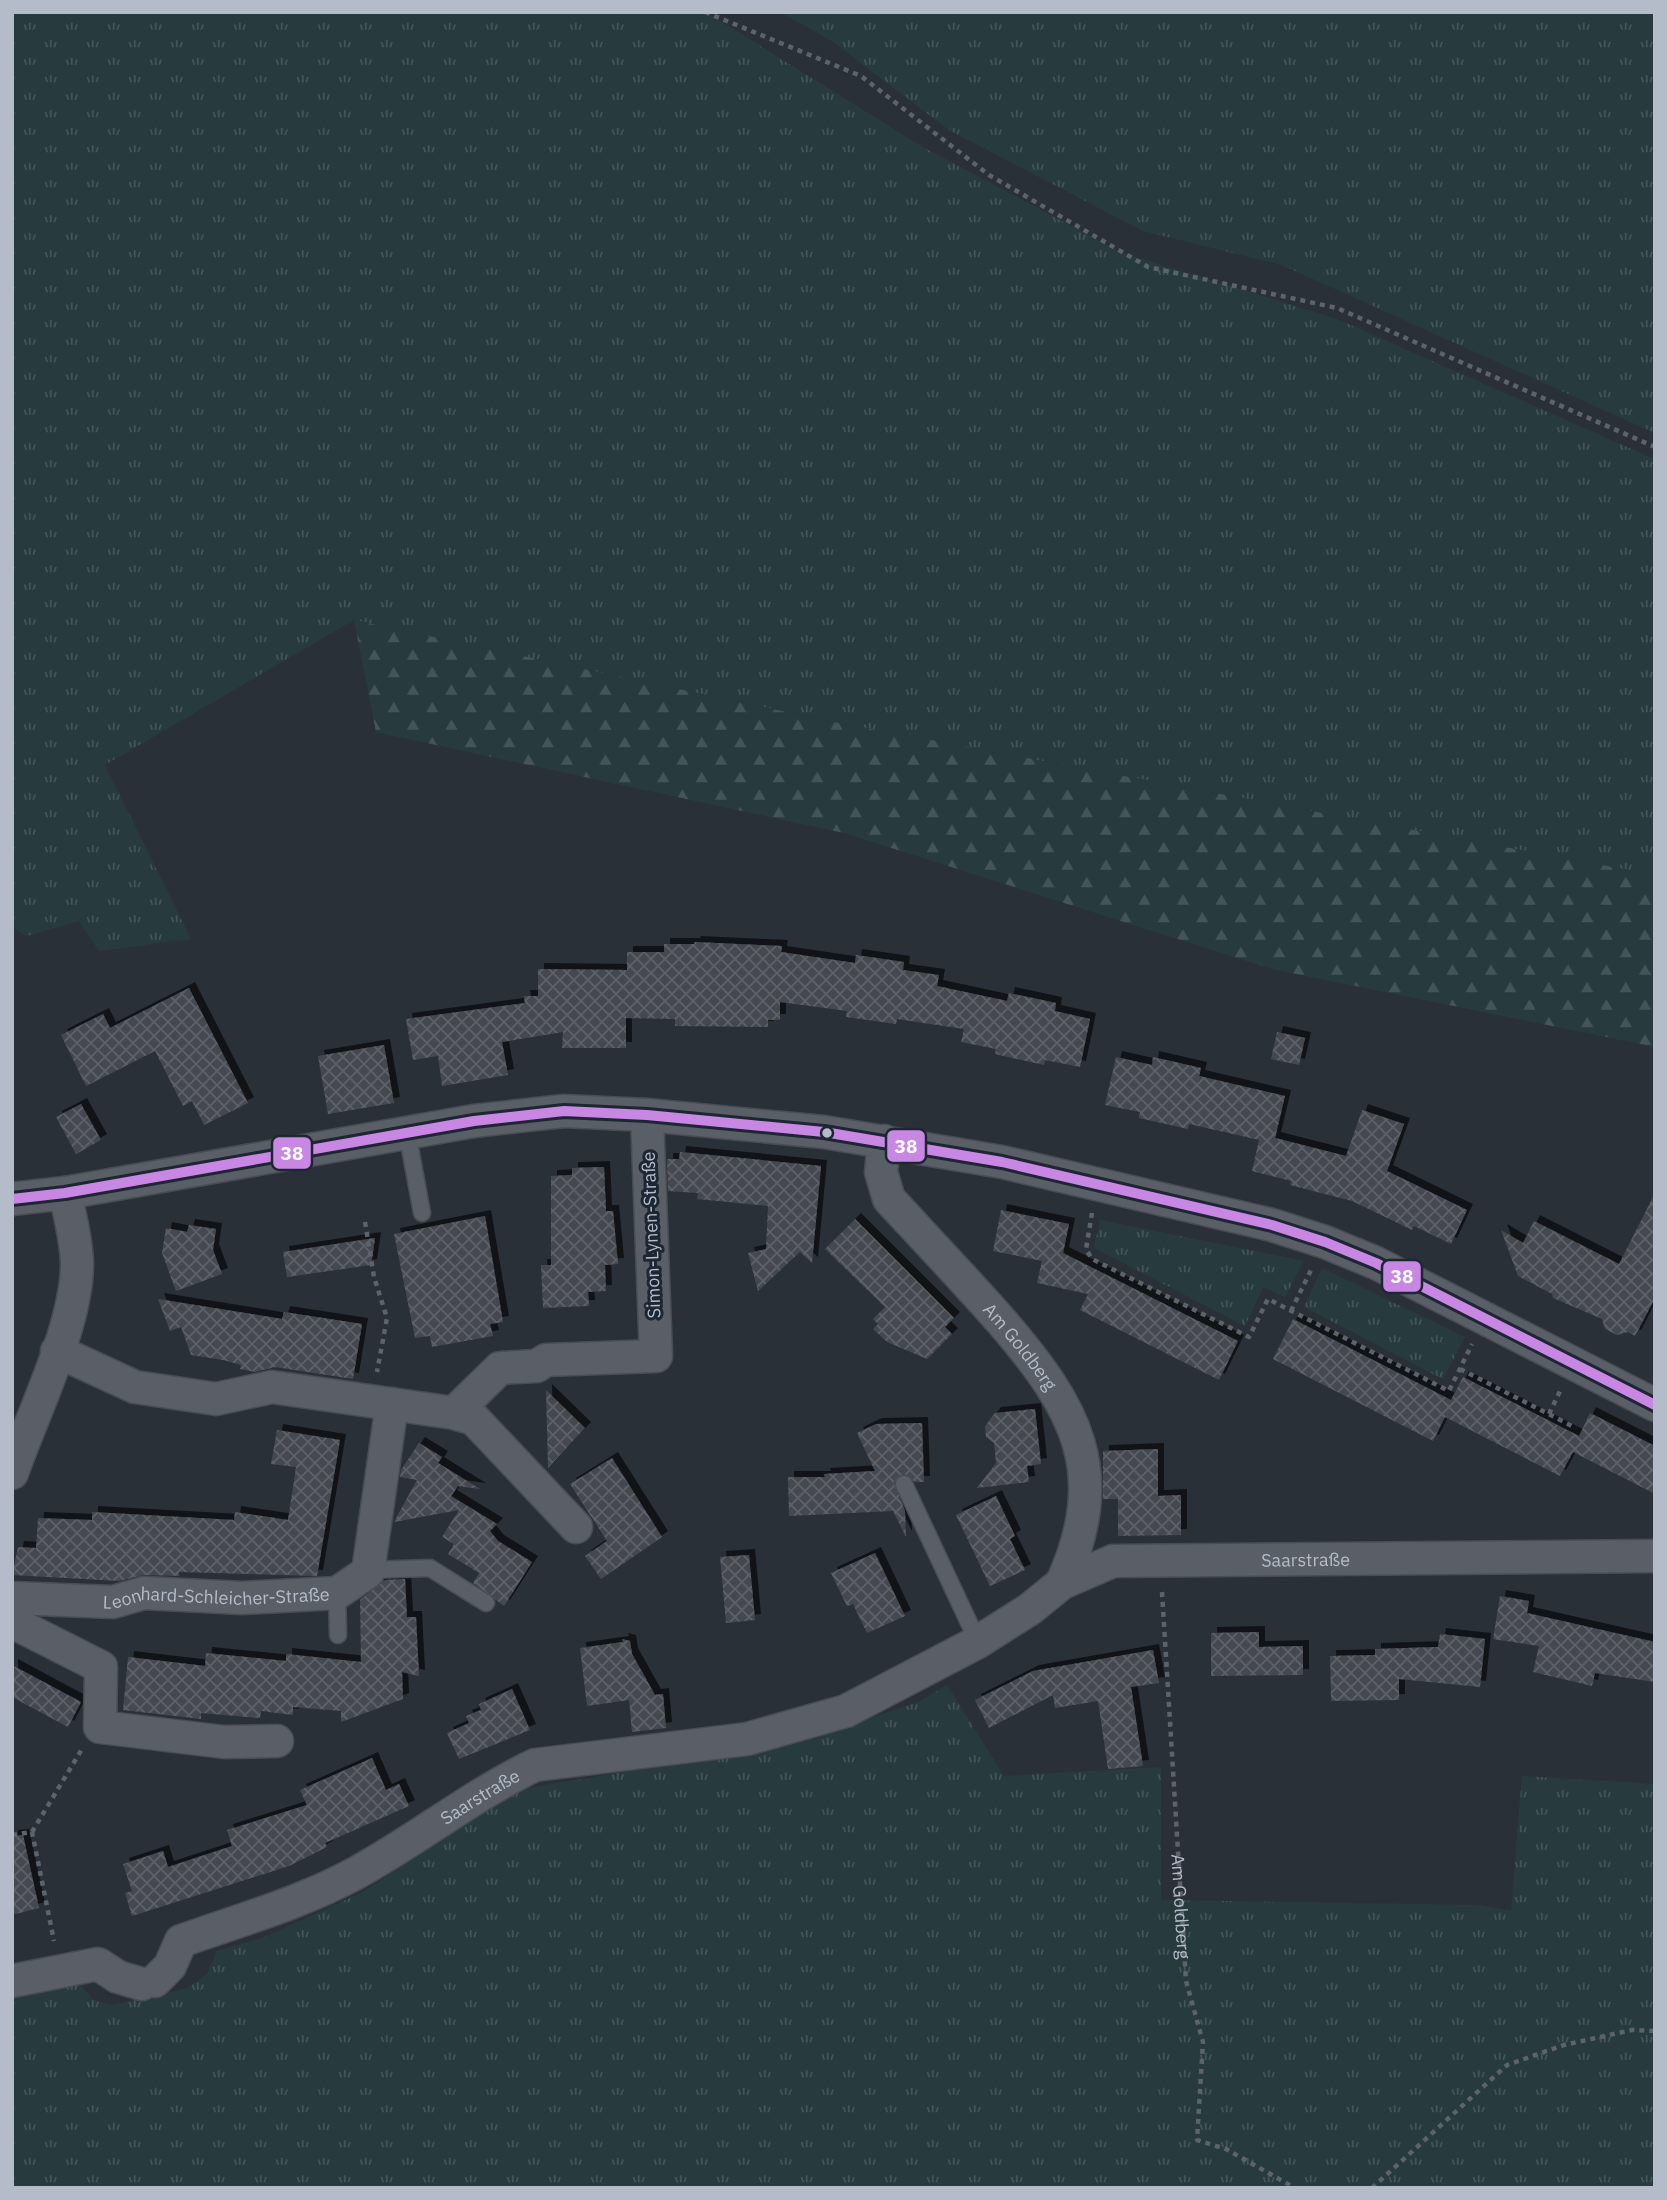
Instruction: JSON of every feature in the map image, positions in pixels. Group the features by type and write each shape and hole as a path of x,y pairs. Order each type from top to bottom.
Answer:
{"street":[{"path":"12,1199 65,1193 474,1121 564,1111 647,1115 884,1140 1002,1162 1272,1226 1325,1242 1376,1264 1655,1405"},
{"name":"Simon-Lynen-Straße","path":"454,1413 500,1368 537,1366 546,1360 656,1356 647,1115"},
{"name":"Am Goldberg","path":"884,1140 881,1172 889,1199 1042,1368 1069,1415 1080,1443 1086,1491 1077,1549 1062,1583"},
{"path":"15,1456 72,1311 77,1265 75,1237 65,1193"},
{"path":"57,1351 135,1387 216,1399 272,1387 454,1413 474,1419 576,1527"},
{"path":"367,1570 382,1402"},
{"name":"Saarstraße","path":"12,1981 59,1969 98,1964 118,1977 148,1983 170,1966 181,1941 317,1892 354,1874 505,1779 535,1765 747,1739 834,1715 912,1679 1030,1609 1062,1583 1113,1561 1655,1556"},
{"name":"Leonhard-Schleicher-Straße","path":"12,1598 113,1602 144,1593 242,1598 337,1592 367,1570"},
{"path":"12,1622 101,1667 100,1727 224,1742 277,1741"}],"lane":[{"path":"407,1132 422,1213"},
{"path":"904,1484 978,1642"},
{"path":"367,1570 430,1568 486,1603"},
{"path":"337,1592 338,1636"}],"path":[{"path":"705,12 861,76 989,175 1148,267 1337,308 1655,447"},
{"path":"1092,1213 1086,1249 1091,1259 1249,1338 1268,1299 1449,1391 1466,1356"},
{"path":"365,1222 374,1277 387,1318 382,1402"},
{"path":"1291,1311 1298,1297"},
{"path":"1460,1369 1576,1428"},
{"path":"1549,1414 1562,1388"},
{"name":"Am Goldberg","path":"1158,1560 1167,1630 1172,1773 1186,1981 1203,2042 1197,2140 1226,2150 1295,2188"},
{"path":"59,1969 32,1832 82,1749 100,1727"},
{"path":"12,1835 32,1832"},
{"path":"1372,2188 1507,2064 1564,2045 1632,2030 1655,2031"}],"green space":[{"path":"12,12 706,12 921,146 1122,253 1337,319 1655,460 1655,875 834,722 354,620 105,765 191,939 99,951 79,921 27,936 12,927"},
{"path":"780,12 1655,12 1655,433 1282,265 1143,231 949,130 832,41"},
{"path":"354,620 834,722 1655,875 1655,1047 1272,969 844,833 376,732"},
{"path":"1100,1220 1304,1261 1285,1297 1263,1287 1245,1326 1094,1248"},
{"path":"1322,1268 1465,1337 1443,1379 1304,1307"},
{"path":"947,1685 1004,1776 1161,1767 1161,1900 1480,1905 1511,1911 1522,1776 1655,1784 1655,2188 12,2188 12,1998 79,1984 94,2000 113,2005 188,1988 207,1974 217,1951 262,1938 363,1892 519,1789 774,1748 919,1702"}],"building":[{"path":"695,942 782,946 781,952 855,963 856,955 904,962 903,970 939,975 937,986 1007,1001 1009,993 1056,1003 1055,1011 1090,1019 1080,1067 1045,1060 1044,1065 995,1054 996,1049 961,1042 964,1029 897,1019 896,1024 846,1017 847,1011 780,1002 780,1020 768,1020 768,1027 675,1026 675,1019 626,1018 626,1048 562,1048 563,1032 502,1042 508,1075 442,1086 438,1056 413,1060 406,1019 525,1003 524,996 538,996 538,969 627,970 627,952 664,952 664,944"},
{"path":"189,988 248,1103 204,1125 192,1101 183,1106 155,1051 86,1086 61,1035 103,1014 110,1028"},
{"path":"1277,1032 1305,1038 1299,1065 1271,1059"},
{"path":"384,1045 394,1103 328,1114 318,1056"},
{"path":"1116,1057 1152,1065 1153,1057 1201,1068 1199,1076 1285,1096 1275,1138 1346,1156 1362,1110 1404,1124 1387,1171 1467,1210 1451,1244 1414,1226 1412,1230 1352,1201 1290,1185 1291,1181 1252,1171 1259,1140 1189,1124 1188,1129 1139,1118 1140,1112 1105,1105"},
{"path":"81,1104 101,1140 76,1154 56,1117"},
{"path":"680,1152 821,1166 812,1263 800,1252 758,1291 748,1253 766,1249 768,1206 697,1199 698,1193 668,1191 667,1159 679,1159"},
{"path":"604,1167 606,1211 613,1211 618,1264 605,1265 606,1291 588,1292 589,1306 543,1308 541,1265 551,1265 551,1176 572,1175 572,1168"},
{"path":"1655,1193 1655,1298 1635,1336 1628,1332 1617,1335 1605,1329 1602,1319 1553,1298 1552,1294 1518,1276 1501,1230 1523,1243 1534,1221 1619,1264"},
{"path":"1001,1210 1069,1224 1063,1253 1238,1341 1219,1380 1080,1310 1088,1294 1037,1283 1042,1261 993,1251"},
{"path":"485,1216 503,1322 490,1324 493,1336 432,1347 430,1336 415,1338 394,1234"},
{"path":"855,1219 954,1318 945,1327 952,1334 927,1359 887,1342 873,1329 878,1324 873,1319 885,1307 825,1249"},
{"path":"189,1225 216,1229 213,1250 222,1274 176,1291 162,1253 166,1228 187,1232"},
{"path":"375,1238 371,1265 287,1277 283,1252"},
{"path":"158,1299 282,1319 284,1312 362,1324 353,1379 275,1367 255,1372 240,1369 241,1365 223,1360 191,1355 181,1327 170,1331"},
{"path":"1293,1319 1451,1400 1463,1377 1579,1436 1590,1413 1655,1446 1655,1494 1573,1452 1560,1476 1445,1417 1433,1441 1273,1359"},
{"path":"546,1390 585,1428 548,1468"},
{"path":"1035,1409 1041,1464 1027,1466 1029,1482 977,1488 996,1463 994,1443 986,1437 985,1426 995,1413"},
{"path":"922,1423 924,1482 915,1482 904,1474 894,1482 905,1511 906,1537 893,1511 789,1516 788,1477 825,1477 824,1474 875,1471 857,1433 876,1424"},
{"path":"277,1430 340,1440 317,1576 179,1572 179,1576 144,1575 119,1581 12,1575 18,1547 36,1548 38,1518 92,1520 92,1512 234,1520 235,1512 288,1520 296,1467 271,1464"},
{"path":"419,1443 442,1457 438,1463 480,1489 458,1486 451,1496 497,1524 490,1531 498,1541 532,1562 504,1606 473,1583 479,1573 448,1554 454,1544 442,1537 459,1510 394,1522 417,1480 400,1477 401,1470"},
{"path":"1158,1449 1158,1496 1181,1495 1181,1535 1118,1536 1118,1499 1103,1499 1103,1451"},
{"path":"612,1458 662,1537 601,1579 585,1556 607,1541 570,1484"},
{"path":"996,1496 1015,1536 1010,1539 1025,1570 990,1586 956,1515"},
{"path":"875,1553 905,1616 867,1633 853,1604 847,1606 831,1573"},
{"path":"749,1555 755,1620 726,1623 720,1557"},
{"path":"405,1579 407,1617 416,1617 419,1676 402,1672 403,1699 341,1722 341,1711 293,1707 293,1715 261,1711 260,1718 201,1713 201,1719 123,1710 128,1657 205,1666 206,1653 286,1661 286,1654 361,1662 360,1600 384,1580"},
{"path":"1500,1596 1529,1601 1527,1613 1655,1642 1655,1682 1595,1673 1592,1686 1533,1672 1539,1646 1493,1639"},
{"path":"1259,1632 1259,1647 1303,1646 1303,1675 1211,1676 1211,1633"},
{"path":"1440,1634 1485,1639 1480,1687 1399,1679 1399,1700 1331,1701 1330,1656 1375,1655 1375,1649 1438,1647"},
{"path":"622,1639 630,1641 632,1654 655,1695 663,1694 666,1728 632,1732 629,1700 587,1706 580,1648 623,1642"},
{"path":"1153,1650 1159,1683 1131,1687 1143,1766 1108,1769 1098,1701 1055,1708 1053,1695 989,1728 975,1700 1033,1671"},
{"path":"12,1665 81,1702 68,1727 12,1697"},
{"path":"512,1689 530,1730 459,1759 447,1733 469,1723 466,1716 481,1710 479,1704"},
{"path":"372,1758 386,1790 399,1784 409,1806 325,1843 327,1847 289,1866 132,1916 125,1893 132,1891 123,1864 163,1851 168,1867 232,1846 227,1830 307,1805 300,1790"},
{"path":"23,1835 39,1908 12,1915 12,1836"}],"transit line":[{"name":"38","path":"12,1199 65,1193 474,1121 564,1111 647,1115 824,1132 1002,1162 1272,1225 1325,1242 1376,1263 1655,1405"}]}
